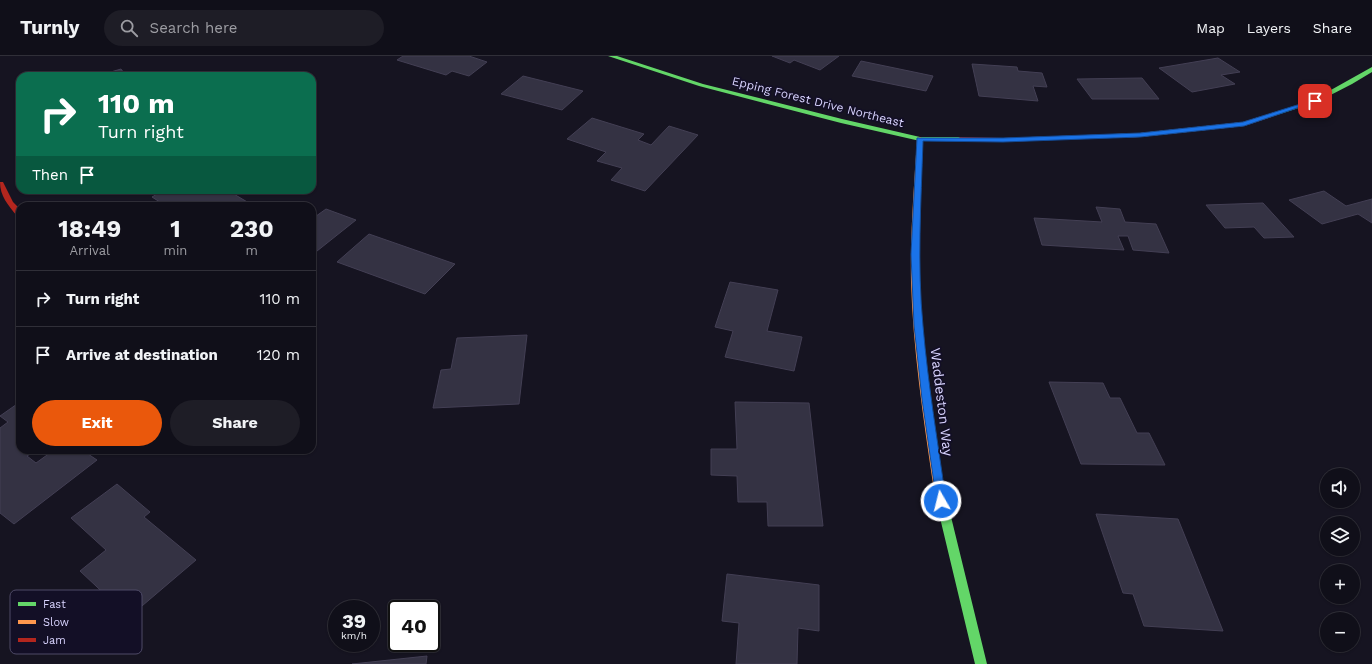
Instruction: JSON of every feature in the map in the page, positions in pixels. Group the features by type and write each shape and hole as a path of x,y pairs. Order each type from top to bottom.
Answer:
{"street":[{"name":"Epping Forest Drive Northeast","path":"611,56 701,85 841,122 920,139 1003,140 1140,135 1244,124 1315,101 1350,83 1372,69"},
{"name":"Waddeston Way","path":"920,139 915,254 918,325 926,399 941,501 981,664"},
{"path":"0,184 10,204 16,210"}],"building":[{"path":"403,56 469,56 487,62 469,76 452,71 446,75 397,60"},
{"path":"772,56 839,56 820,70 794,60 790,63"},
{"path":"1218,58 1240,72 1221,75 1235,84 1192,92 1159,68"},
{"path":"861,61 933,76 926,91 852,76"},
{"path":"972,64 1017,67 1018,71 1042,73 1047,87 1033,86 1038,101 979,96"},
{"path":"121,69 123,72 111,72"},
{"path":"523,76 583,91 562,110 501,94"},
{"path":"1142,78 1159,99 1092,99 1077,79"},
{"path":"592,118 644,134 638,140 651,145 669,126 698,135 645,191 611,180 622,168 597,161 606,152 567,139"},
{"path":"1324,191 1346,206 1372,199 1372,223 1358,214 1322,224 1289,200"},
{"path":"157,194 234,194 247,202 160,202 152,197"},
{"path":"1263,203 1294,237 1264,238 1254,227 1225,228 1206,205"},
{"path":"1096,207 1120,209 1125,222 1156,224 1169,253 1133,250 1128,236 1118,236 1124,250 1042,245 1034,218 1102,222"},
{"path":"326,209 356,220 316,252 316,216"},
{"path":"369,234 455,264 425,294 337,262"},
{"path":"730,282 778,290 767,331 802,337 794,371 725,357 733,331 715,327"},
{"path":"527,335 519,404 433,408 441,370 451,369 457,338"},
{"path":"1049,382 1103,383 1110,398 1120,398 1137,433 1149,433 1165,465 1081,464"},
{"path":"735,402 809,403 823,526 768,526 767,502 738,502 737,476 711,475 711,449 737,449"},
{"path":"16,405 16,454 30,454 27,456 36,463 48,454 88,454 97,460 14,524 0,513 0,428 8,422 0,416"},
{"path":"117,484 150,512 144,517 196,560 142,606 142,590 100,590 80,571 106,550 71,518"},
{"path":"1096,514 1178,519 1223,631 1144,626 1133,594 1123,593"},
{"path":"727,574 819,585 819,631 798,628 797,664 736,664 739,623 722,621"},
{"path":"427,656 426,664 352,664"}],"traffic: fast":[{"path":"611,56 701,85 841,121 920,139 960,139"},
{"path":"1275,114 1315,101 1350,83 1372,69"},
{"path":"938,484 981,664"}],"traffic: slow":[{"path":"1115,136 1140,135 1244,124 1275,114"},
{"path":"920,139 915,254 917,312 922,369 938,484"}],"traffic: jam":[{"path":"960,139 1003,140 1115,136"},
{"path":"0,184 10,203 16,210"}],"route":[{"path":"941,501 926,399 918,325 915,254 920,139 1003,140 1140,135 1244,124 1315,101"}]}
